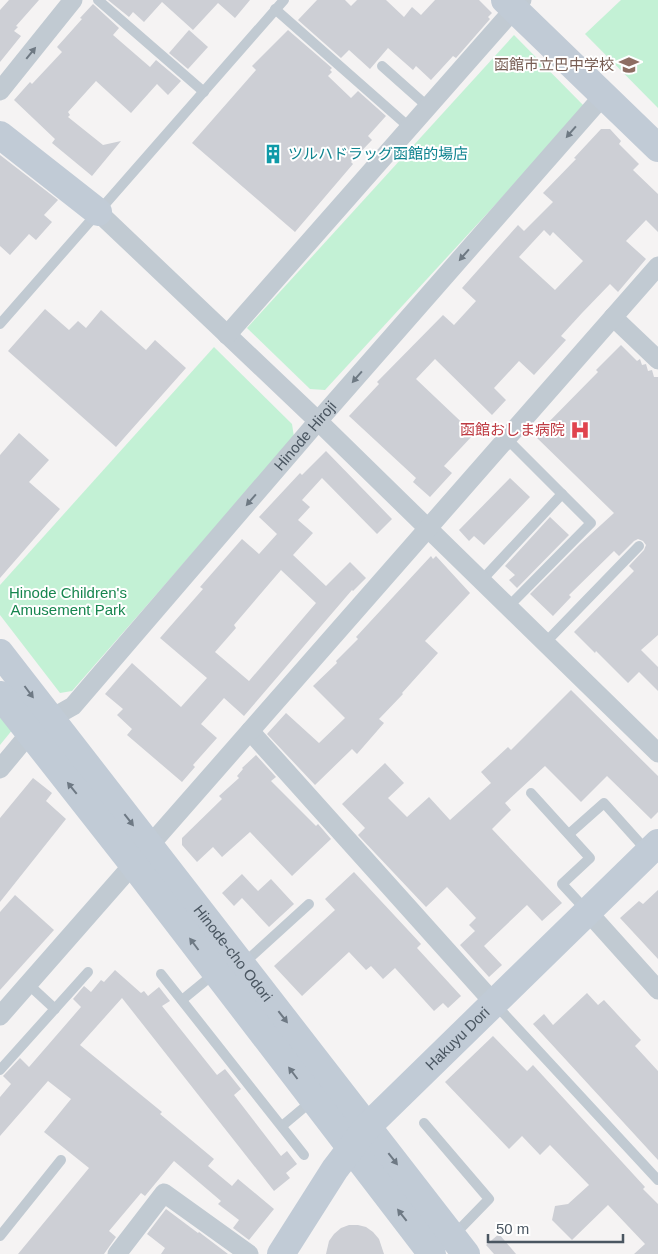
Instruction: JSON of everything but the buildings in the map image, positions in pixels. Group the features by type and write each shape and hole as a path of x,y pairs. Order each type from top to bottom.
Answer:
{"street":[{"path":"0,91 73,0"},
{"path":"227,335 409,127 514,3 603,96 658,148"},
{"name":"Hinode Hiroji","path":"0,769 40,726 74,706 318,421 603,96"},
{"path":"0,136 98,212 318,421 658,754"},
{"path":"0,1016 658,266"},
{"path":"613,317 658,360"},
{"name":"Hinode-cho Odori","path":"0,653 40,726 141,855 242,964 460,1245"},
{"name":"Hinode-cho Odori","path":"0,694 40,726"},
{"path":"250,731 494,1003"},
{"name":"Hakuyu Dori","path":"281,1254 336,1169 368,1126 653,848"},
{"name":"Hinode-cho Odori","path":"141,855 216,972 432,1254"},
{"path":"588,912 658,990"},
{"path":"117,1254 164,1193 249,1254"}],"lane":[{"path":"98,0 204,92"},
{"path":"0,324 284,0"},
{"path":"275,9 409,127"},
{"path":"382,66 427,106"},
{"path":"507,440 592,523 508,607"},
{"path":"481,581 562,494"},
{"path":"545,643 639,546"},
{"path":"531,793 590,858 562,884 588,912"},
{"path":"569,834 604,803 653,848"},
{"path":"242,964 309,904"},
{"path":"0,1070 88,972"},
{"path":"182,1000 216,972"},
{"path":"161,974 304,1155"},
{"path":"28,984 55,1009"},
{"path":"494,1003 658,1180"},
{"path":"282,1126 313,1100"},
{"path":"424,1123 489,1199 460,1245"},
{"path":"0,1236 60,1160"}],"green space":[{"name":"函館市立巴中学校","path":"621,0 658,0 658,108 585,34"},
{"path":"514,35 585,107 325,390 310,389 247,328"},
{"name":"Hinode Children's Amusement Park","path":"214,347 292,424 294,437 72,691 60,693 0,615 0,585"},
{"path":"0,712 13,729 0,745"}],"place":[{"name":"函館市立巴中学校","path":"629,65"},
{"name":"ツルハドラッグ函館的場店","path":"273,154"},
{"name":"函館おしま病院","path":"580,430"}]}
